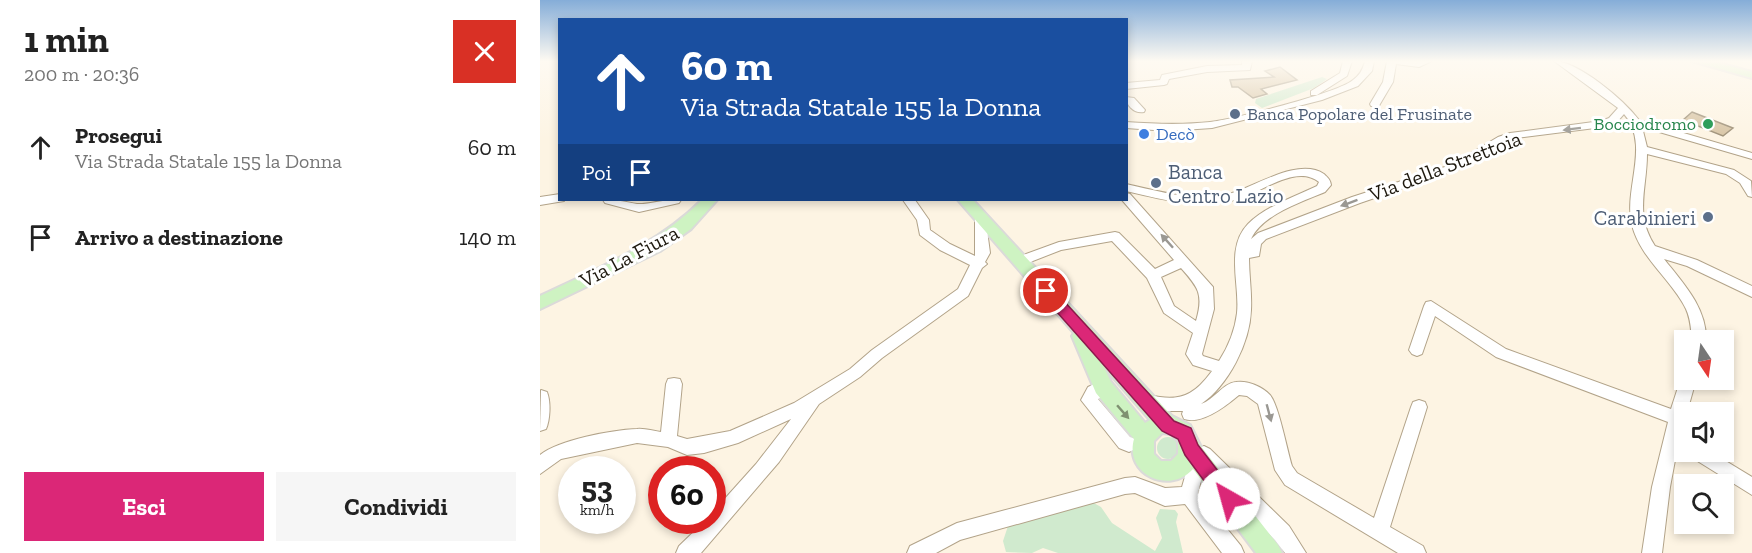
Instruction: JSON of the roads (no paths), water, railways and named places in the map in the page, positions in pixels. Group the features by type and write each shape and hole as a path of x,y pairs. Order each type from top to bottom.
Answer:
{"main road":[{"name":"Via La Fiura","path":"540,303 663,241 686,225 709,201"},
{"path":"978,210 1072,320 1095,351 1125,376 1181,436 1270,553"},
{"path":"1095,351 1103,387 1137,440 1147,463 1160,470 1185,470 1220,488"},
{"path":"1103,387 1125,376"},
{"path":"1137,440 1157,427 1181,436"},
{"path":"1181,436 1188,459 1185,470"}],"street":[{"path":"1311,98 1326,87"},
{"path":"1128,132 1225,123 1346,87"},
{"path":"1375,104 1385,87"},
{"path":"1595,87 1624,108 1636,122 1640,149 1638,225 1694,313 1700,330"},
{"name":"Via della Strettoia","path":"1243,255 1254,253 1255,243 1262,236 1455,167 1502,139 1514,135 1603,124 1613,120 1624,108"},
{"path":"1636,122 1752,156"},
{"path":"1640,149 1730,172 1745,181 1752,193"},
{"path":"1128,187 1204,201 1235,196 1302,171 1322,177 1325,185 1321,189 1275,212 1250,230 1244,241 1242,329 1223,368 1192,405 1181,436 1258,508 1296,553"},
{"path":"540,201 558,198"},
{"path":"1128,199 1206,287 1207,309 1194,354 1198,361 1223,368"},
{"path":"613,201 639,208 670,201"},
{"path":"910,201 922,220 924,232 945,247 980,264"},
{"path":"540,466 556,453 580,446 637,436 668,440 687,447 732,438 813,400 956,299 980,264 984,245 978,210"},
{"path":"1020,261 1059,246 1115,236 1153,275 1169,309 1200,331"},
{"path":"1652,250 1692,263 1752,292"},
{"path":"1153,275 1184,261"},
{"path":"1417,350 1431,306 1501,353 1674,431"},
{"path":"668,440 674,384"},
{"path":"1147,401 1170,406 1215,406 1236,388 1258,393 1265,400 1284,470 1291,479 1416,553"},
{"path":"540,424 541,397"},
{"path":"687,553 711,530 762,472 797,427 813,400"},
{"path":"1379,533 1419,407"},
{"path":"1652,553 1654,528 1674,445"},
{"path":"1713,462 1752,487"},
{"path":"1185,470 1189,495 1234,553"},
{"path":"917,553 957,532 1125,486 1135,485 1165,497 1189,495"}],"place":[{"name":"Banca Popolare del Frusinate","path":"1235,114"},
{"name":"Bocciodromo","path":"1708,124"},
{"name":"Decò","path":"1144,134"},
{"name":"Banca Centro Lazio","path":"1156,183"},
{"name":"Carabinieri","path":"1708,217"}]}
